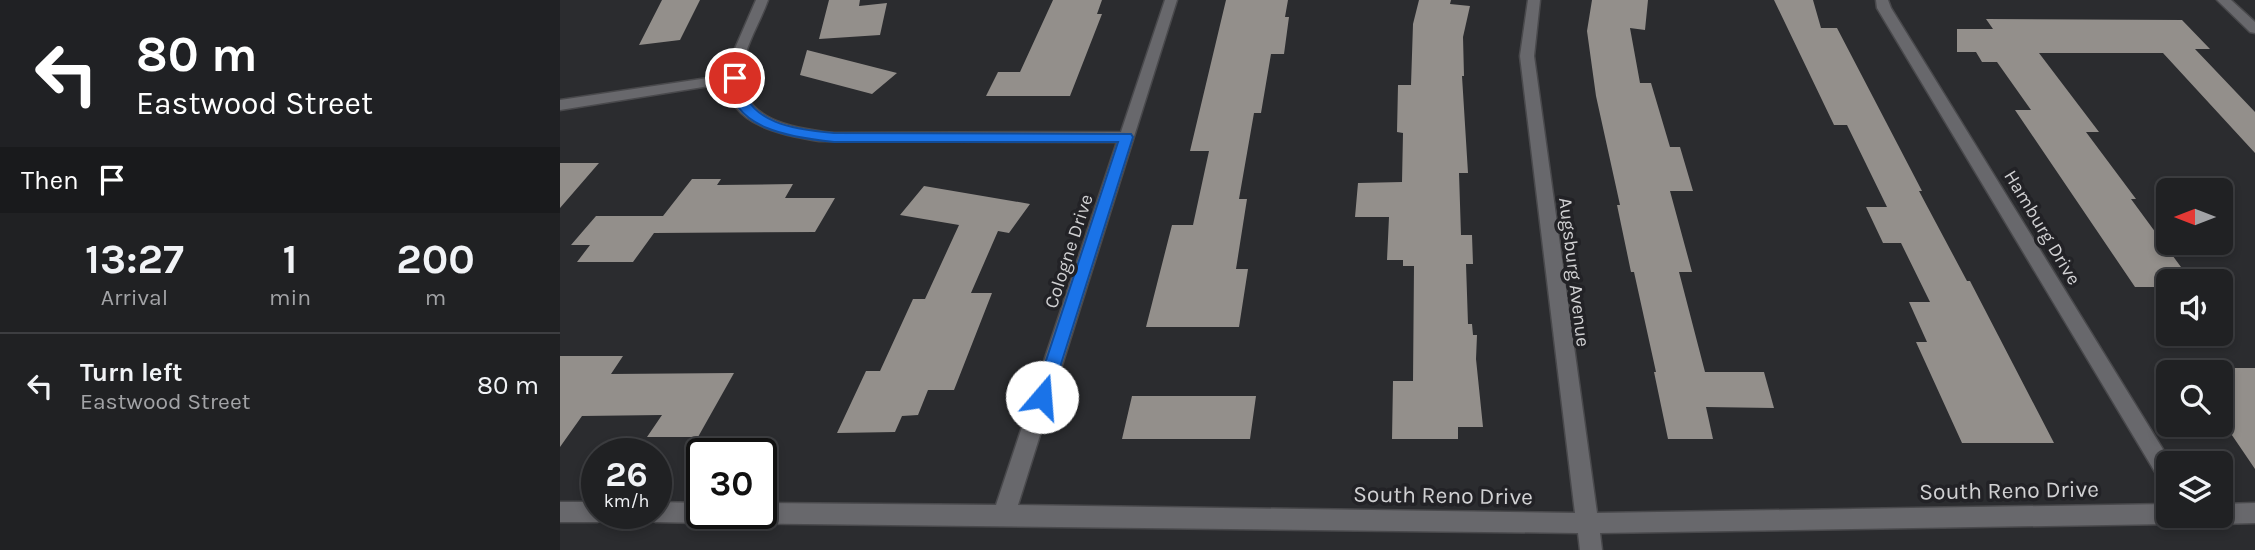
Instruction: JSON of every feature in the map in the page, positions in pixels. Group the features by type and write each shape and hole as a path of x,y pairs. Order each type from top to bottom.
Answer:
{"street":[{"path":"762,0 735,71 736,88 742,104 757,117 777,128 803,135 834,138 1126,137"},
{"name":"Cologne Drive","path":"1004,514 1171,0"},
{"name":"Augsburg Avenue","path":"1534,0 1527,56 1591,550"},
{"name":"Hamburg Drive","path":"1882,0 1884,8 2156,455"},
{"path":"2223,0 2255,29"},
{"path":"560,105 735,78"},
{"path":"560,512 581,512"},
{"name":"South Reno Drive","path":"777,513 1587,523 2156,514"},
{"path":"2233,514 2255,513"}],"building":[{"path":"662,0 700,0 680,40 639,45"},
{"path":"829,0 860,0 859,6 887,3 880,35 819,39"},
{"path":"1053,0 1102,0 1097,14 1102,14 1070,96 986,96 998,72 1020,72"},
{"path":"1226,0 1288,0 1285,17 1289,17 1284,54 1271,54 1261,113 1254,113 1239,199 1247,199 1236,269 1248,269 1239,327 1146,327 1172,225 1193,225 1209,151 1190,151"},
{"path":"1419,0 1451,0 1450,4 1470,6 1463,37 1462,76 1468,173 1459,173 1461,235 1472,235 1473,264 1466,264 1468,324 1472,324 1473,335 1477,335 1476,359 1483,427 1458,427 1458,439 1392,439 1393,381 1413,381 1414,266 1403,266 1403,260 1387,260 1389,217 1355,217 1358,183 1402,182 1403,133 1397,132 1398,85 1411,85 1413,24"},
{"path":"1592,0 1648,0 1645,30 1630,28 1640,83 1651,83 1670,147 1680,147 1693,191 1670,191 1692,272 1679,272 1705,372 1764,372 1774,408 1706,407 1713,439 1668,439 1596,96 1587,31"},
{"path":"1774,0 1813,0 1821,28 1837,28 1922,191 1919,191 1967,281 1970,281 2054,443 1962,443 1916,342 1927,342 1909,302 1930,302 1901,243 1883,243 1866,207 1887,207 1847,125 1834,125"},
{"path":"1986,19 2182,20 2210,49 2195,49 2255,112 2255,153 2163,53 2039,53 2099,132 2086,132 2136,199 2131,199 2156,233 2156,256 2173,256 2182,269 2156,269 2156,287 2135,287 2015,110 2031,110 1997,62 1982,62 1976,52 1957,52 1957,29 1993,29"},
{"path":"807,50 897,73 872,94 800,75"},
{"path":"560,163 599,163 560,208"},
{"path":"692,179 721,179 717,185 793,184 785,198 835,198 815,232 654,233 633,262 577,262 590,245 571,245 596,216 663,216"},
{"path":"924,186 1030,204 1009,233 998,231 971,293 992,293 954,390 928,390 918,415 902,416 895,432 837,433 866,371 880,371 913,299 925,299 959,225 900,215"},
{"path":"560,356 623,356 611,374 734,373 698,437 647,437 662,415 582,416 560,447"},
{"path":"2233,368 2255,368 2255,469 2233,437"},
{"path":"1132,396 1256,396 1250,439 1122,439"}],"route":[{"path":"735,78 742,104 757,117 777,128 803,135 834,138 1126,137 1042,397"}]}
